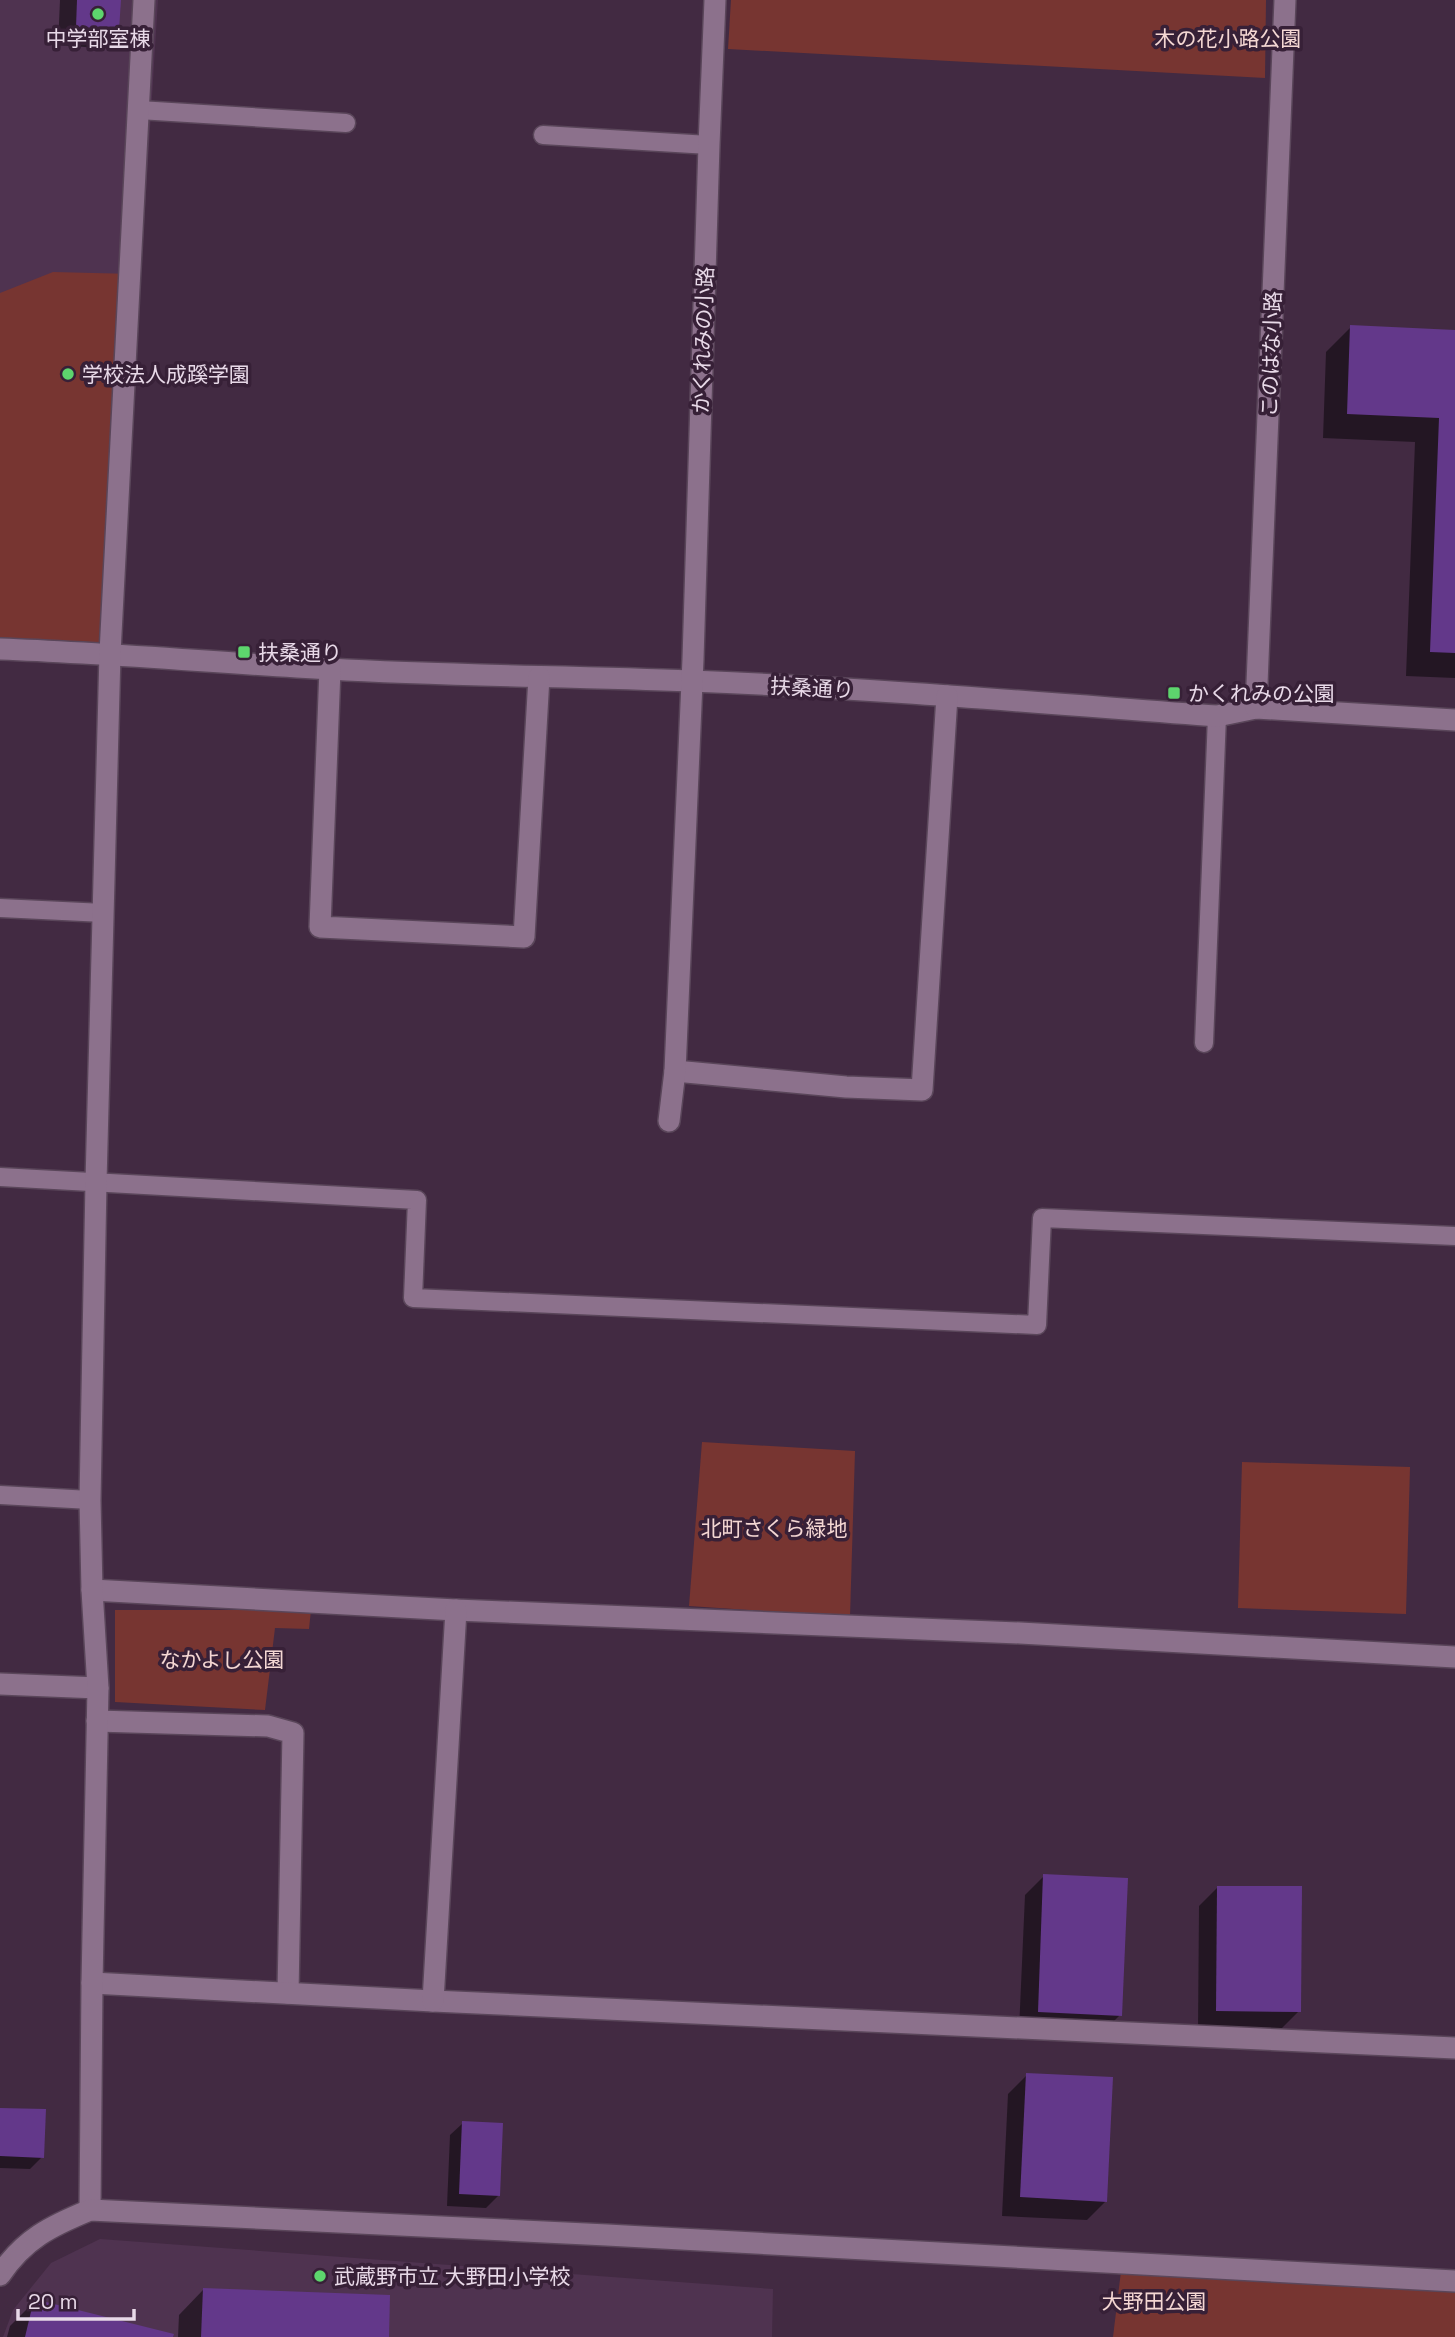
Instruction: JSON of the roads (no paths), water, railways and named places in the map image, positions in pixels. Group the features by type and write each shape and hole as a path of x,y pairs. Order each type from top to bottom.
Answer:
{"street":[{"path":"90,2210 98,1688 90,1500 96,1182 110,653 144,0"},
{"name":"かくれみの小路","path":"669,1121 675,1071 692,681 715,0"},
{"name":"このはな小路","path":"1256,708 1285,0"},
{"name":"扶桑通り","path":"0,649 110,653 330,669 692,681 1217,716 1256,708 1455,720"},
{"path":"330,669 320,927 524,937 539,677"},
{"path":"675,1071 846,1087 922,1090 947,696"},
{"path":"92,1590 456,1610 1006,1632 1455,1657"},
{"path":"433,2001 456,1610"},
{"path":"0,1684 98,1688"},
{"path":"97,1721 268,1726 293,1733 288,1993"},
{"path":"92,1983 1455,2048"},
{"path":"0,2275 25,2245 52,2225 90,2210 1455,2281"}],"lane":[{"path":"139,110 346,123"},
{"path":"543,135 709,145"},
{"path":"1203,1043 1217,716"},
{"path":"0,908 104,913"},
{"path":"0,1177 417,1200 413,1298 1023,1325 1037,1325 1042,1219 1455,1236"},
{"path":"0,1495 90,1500"}],"place":[{"name":"中学部室棟","path":"98,14"},
{"name":"学校法人成蹊学園","path":"68,374"},
{"name":"扶桑通り","path":"244,652"},
{"name":"かくれみの公園","path":"1174,693"},
{"name":"武蔵野市立 大野田小学校","path":"320,2276"}],"park label":[{"name":"木の花小路公園","path":"1228,38"},
{"name":"北町さくら緑地","path":"774,1528"},
{"name":"なかよし公園","path":"222,1659"},
{"name":"大野田公園","path":"1154,2301"}]}
